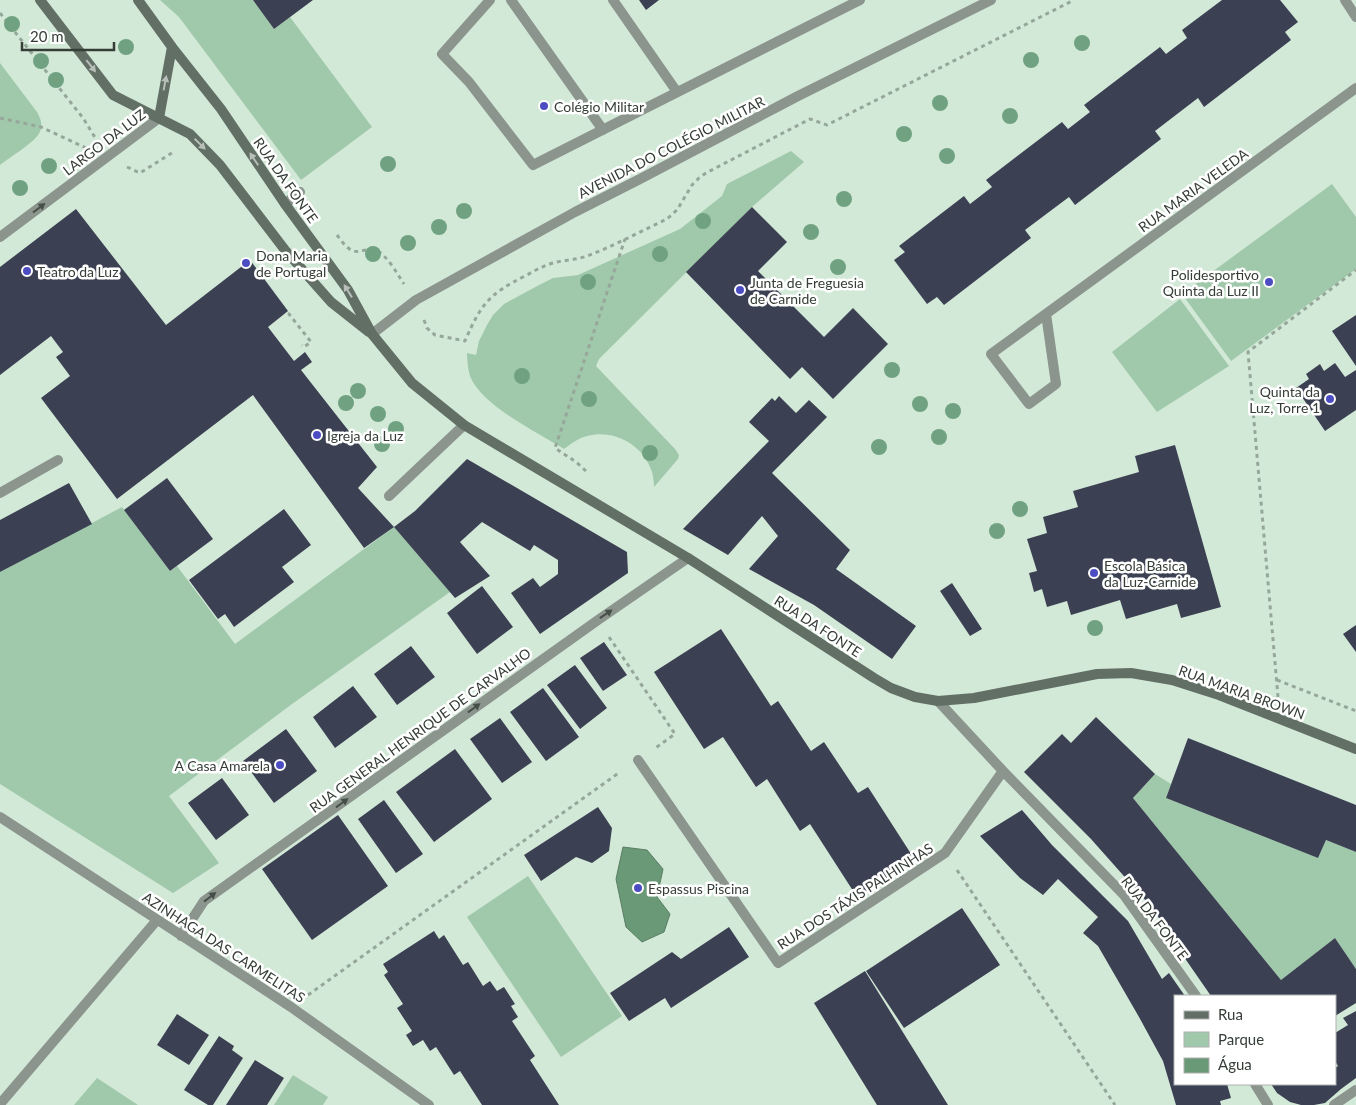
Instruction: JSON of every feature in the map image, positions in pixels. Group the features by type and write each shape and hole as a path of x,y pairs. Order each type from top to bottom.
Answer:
{"main road":[{"name":"LARGO DA LUZ","path":"40,0 113,95 159,118"},
{"path":"138,0 172,47 159,118"},
{"name":"RUA DA FONTE","path":"172,47 221,109 285,204 348,290 372,334 412,383 464,425 688,558 880,682 915,697 938,701"},
{"name":"RUA DA FONTE","path":"159,118 190,134 220,165 285,250 331,302 372,334"},
{"name":"RUA MARIA BROWN","path":"938,701 974,698 1097,674 1131,673 1172,680 1219,695 1356,749"}],"street":[{"path":"490,0 442,54 469,82 533,165 860,0"},
{"path":"511,0 603,130"},
{"path":"613,0 677,92"},
{"name":"AVENIDA DO COLÉGIO MILITAR","path":"372,334 416,300 575,212 798,96 991,0"},
{"path":"1345,0 1356,17"},
{"name":"RUA MARIA VELEDA","path":"1046,314 1056,384 1029,404 991,354 1356,88"},
{"name":"LARGO DA LUZ","path":"0,237 159,118"},
{"path":"285,204 300,192"},
{"path":"389,496 464,425"},
{"path":"0,493 58,460"},
{"name":"RUA GENERAL HENRIQUE DE CARVALHO","path":"181,936 204,901 688,558"},
{"name":"RUA DA FONTE","path":"938,701 1003,771 1124,895 1195,995"},
{"name":"RUA DOS TÁXIS PALHINHAS","path":"638,760 778,963 945,853 1003,771"},
{"name":"AZINHAGA DAS CARMELITAS","path":"0,817 291,1007 429,1105"},
{"path":"0,1104 157,920"},
{"path":"1256,1085 1268,1105"},
{"path":"1334,1105 1356,1090"}],"path":[{"path":"336,234 348,249 353,252 367,249 376,251 384,256 416,300 427,328 435,335 466,341 482,306 502,288 546,266 582,258 667,219 677,210 692,185 715,168 810,119 827,125 1074,0"},
{"path":"0,13 83,118 106,158"},
{"path":"0,118 41,127 140,173 175,150 190,134"},
{"path":"589,473 555,448 625,239"},
{"path":"1280,719 1248,352 1356,270"},
{"path":"290,313 311,342 304,347 302,345"},
{"path":"291,1007 675,734 598,620"},
{"path":"1277,680 1356,711"},
{"path":"945,853 1115,1105"}],"green space":[{"path":"160,0 253,0 274,29 290,17 372,127 301,180 179,17"},
{"path":"0,63 37,112 41,120 41,126 40,132 35,138 0,165"},
{"path":"791,151 804,162 752,207 599,359 596,366 679,455 678,459 654,487 652,472 648,462 627,441 617,437 597,434 581,438 564,449 498,408 476,387 470,376 467,353 476,355 479,341 487,325 493,315 504,304 553,278 578,275 680,229 722,196 727,184"},
{"name":"Polidesportivo Quinta da Luz II","path":"1332,184 1356,217 1356,269 1231,361 1182,294"},
{"name":"Polidesportivo Quinta da Luz II","path":"1180,299 1229,366 1157,412 1112,352"},
{"path":"122,507 170,571 177,566 235,644 394,527 450,592 292,704 169,796 219,863 173,893 0,784 0,572"},
{"path":"1155,774 1171,784 1166,798 1318,858 1326,840 1356,852 1356,969 1335,938 1281,980 1133,798"},
{"path":"528,876 622,1016 561,1057 467,917"},
{"path":"293,1075 328,1097 323,1105 274,1105"},
{"path":"97,1078 138,1105 74,1105"}],"water":[{"name":"Espassus Piscina","path":"623,847 647,850 663,869 657,897 670,914 664,932 642,942 626,927 616,879"}],"building":[{"path":"253,0 313,0 274,29"},
{"path":"639,0 659,0 646,10"},
{"path":"1222,0 1280,0 1298,22 1285,32 1291,40 1204,107 1198,98 1155,131 1161,139 1075,205 1069,197 1025,230 1031,238 944,305 937,297 927,304 894,260 905,252 899,246 964,196 970,204 992,187 986,180 1062,122 1068,129 1090,112 1084,105 1160,47 1166,54 1187,38 1182,30"},
{"name":"Junta de Freguesia de Carnide","path":"752,207 787,242 758,271 824,337 853,308 888,344 833,399 802,367 790,379 686,272"},
{"path":"76,209 166,325 250,260 288,311 268,327 294,361 305,352 312,362 301,370 377,467 358,488 394,527 364,548 253,395 117,499 41,398 70,376 56,357 63,352 51,336 0,375 0,267"},
{"name":"Quinta da Luz, Torre 1","path":"1356,315 1356,366 1332,331"},
{"name":"Quinta da Luz, Torre 1","path":"1335,363 1345,377 1356,370 1356,410 1325,431 1296,388 1309,379 1306,374 1320,364 1324,371"},
{"path":"779,396 796,413 809,400 827,417 772,473 850,550 836,569 916,626 892,659 814,605 749,569 778,536 762,516 728,555 683,529 769,441 749,422 772,398 775,401"},
{"path":"1175,445 1221,607 1181,618 1177,604 1126,619 1120,600 1071,615 1067,601 1047,607 1042,589 1034,592 1029,573 1037,571 1027,539 1047,533 1043,517 1078,507 1073,491 1139,472 1135,456"},
{"path":"467,459 627,552 628,573 540,634 511,593 533,578 540,587 558,574 558,560 534,545 530,551 482,522 460,542 490,576 455,598 394,527 415,511"},
{"path":"167,478 213,539 170,571 124,510"},
{"path":"69,483 92,524 0,572 0,520"},
{"path":"284,509 311,545 282,567 294,582 234,627 225,614 218,619 189,580"},
{"path":"952,583 982,629 970,636 940,591"},
{"path":"482,586 513,627 477,654 447,613"},
{"path":"1356,625 1356,652 1343,634"},
{"path":"721,629 771,706 778,701 811,751 824,742 858,793 868,787 915,860 857,897 810,824 800,831 767,779 756,787 723,737 704,749 654,672"},
{"path":"604,642 627,675 603,691 580,658"},
{"path":"411,646 435,677 397,705 374,674"},
{"path":"575,665 607,708 580,729 547,685"},
{"path":"353,686 377,717 335,748 313,717"},
{"path":"543,688 579,737 546,761 510,712"},
{"path":"1096,717 1155,774 1133,798 1281,980 1335,938 1356,969 1356,1003 1336,1015 1336,995 1210,995 1154,910 1091,839 1024,772 1062,734 1071,743"},
{"path":"500,718 532,762 502,783 470,739"},
{"path":"286,729 317,771 274,803 243,761"},
{"path":"1188,738 1356,805 1356,852 1326,840 1318,858 1166,798"},
{"path":"455,749 492,799 434,842 396,792"},
{"path":"222,778 249,815 216,840 188,803"},
{"path":"384,800 423,854 396,873 358,819"},
{"path":"598,807 612,828 609,851 592,863 576,857 541,881 524,855"},
{"path":"1022,810 1052,845 1128,921 1162,979 1169,973 1184,995 1174,995 1174,1085 1227,1085 1231,1098 1220,1101 1221,1105 1176,1105 1163,1061 1098,946 1083,933 1098,917 1058,879 1043,895 1020,878 980,836"},
{"path":"338,815 388,886 312,940 262,869"},
{"path":"962,908 1000,965 904,1028 866,971"},
{"path":"729,927 749,957 671,1008 665,998 629,1021 610,993 672,952 681,959"},
{"path":"434,931 439,939 444,935 463,965 468,962 483,986 490,981 497,991 504,987 515,1004 511,1006 518,1017 512,1021 535,1056 530,1060 559,1105 482,1105 460,1071 454,1075 436,1047 430,1051 423,1040 413,1046 406,1035 412,1031 397,1008 403,1004 384,975 388,972 383,964"},
{"path":"865,971 948,1105 877,1105 814,1003"},
{"path":"1356,1011 1356,1078 1325,1103 1301,1105 1290,1102 1277,1093 1272,1085 1336,1085 1336,1067 1338,1066 1336,1063 1336,1032 1348,1025 1343,1018"},
{"path":"177,1014 209,1035 189,1065 157,1045"},
{"path":"219,1036 234,1046 232,1050 243,1058 213,1105 208,1105 184,1090"},
{"path":"255,1060 284,1078 267,1105 226,1105"}],"place":[{"name":"Colégio Militar","path":"544,106"},
{"name":"Dona Maria de Portugal","path":"246,263"},
{"name":"Teatro da Luz","path":"27,271"},
{"name":"Polidesportivo Quinta da Luz II","path":"1269,282"},
{"name":"Junta de Freguesia de Carnide","path":"740,290"},
{"name":"Quinta da Luz, Torre 1","path":"1330,399"},
{"name":"Igreja da Luz","path":"317,435"},
{"name":"Escola Básica da Luz-Carnide","path":"1094,573"},
{"name":"A Casa Amarela","path":"280,765"},
{"name":"Espassus Piscina","path":"638,888"}]}
